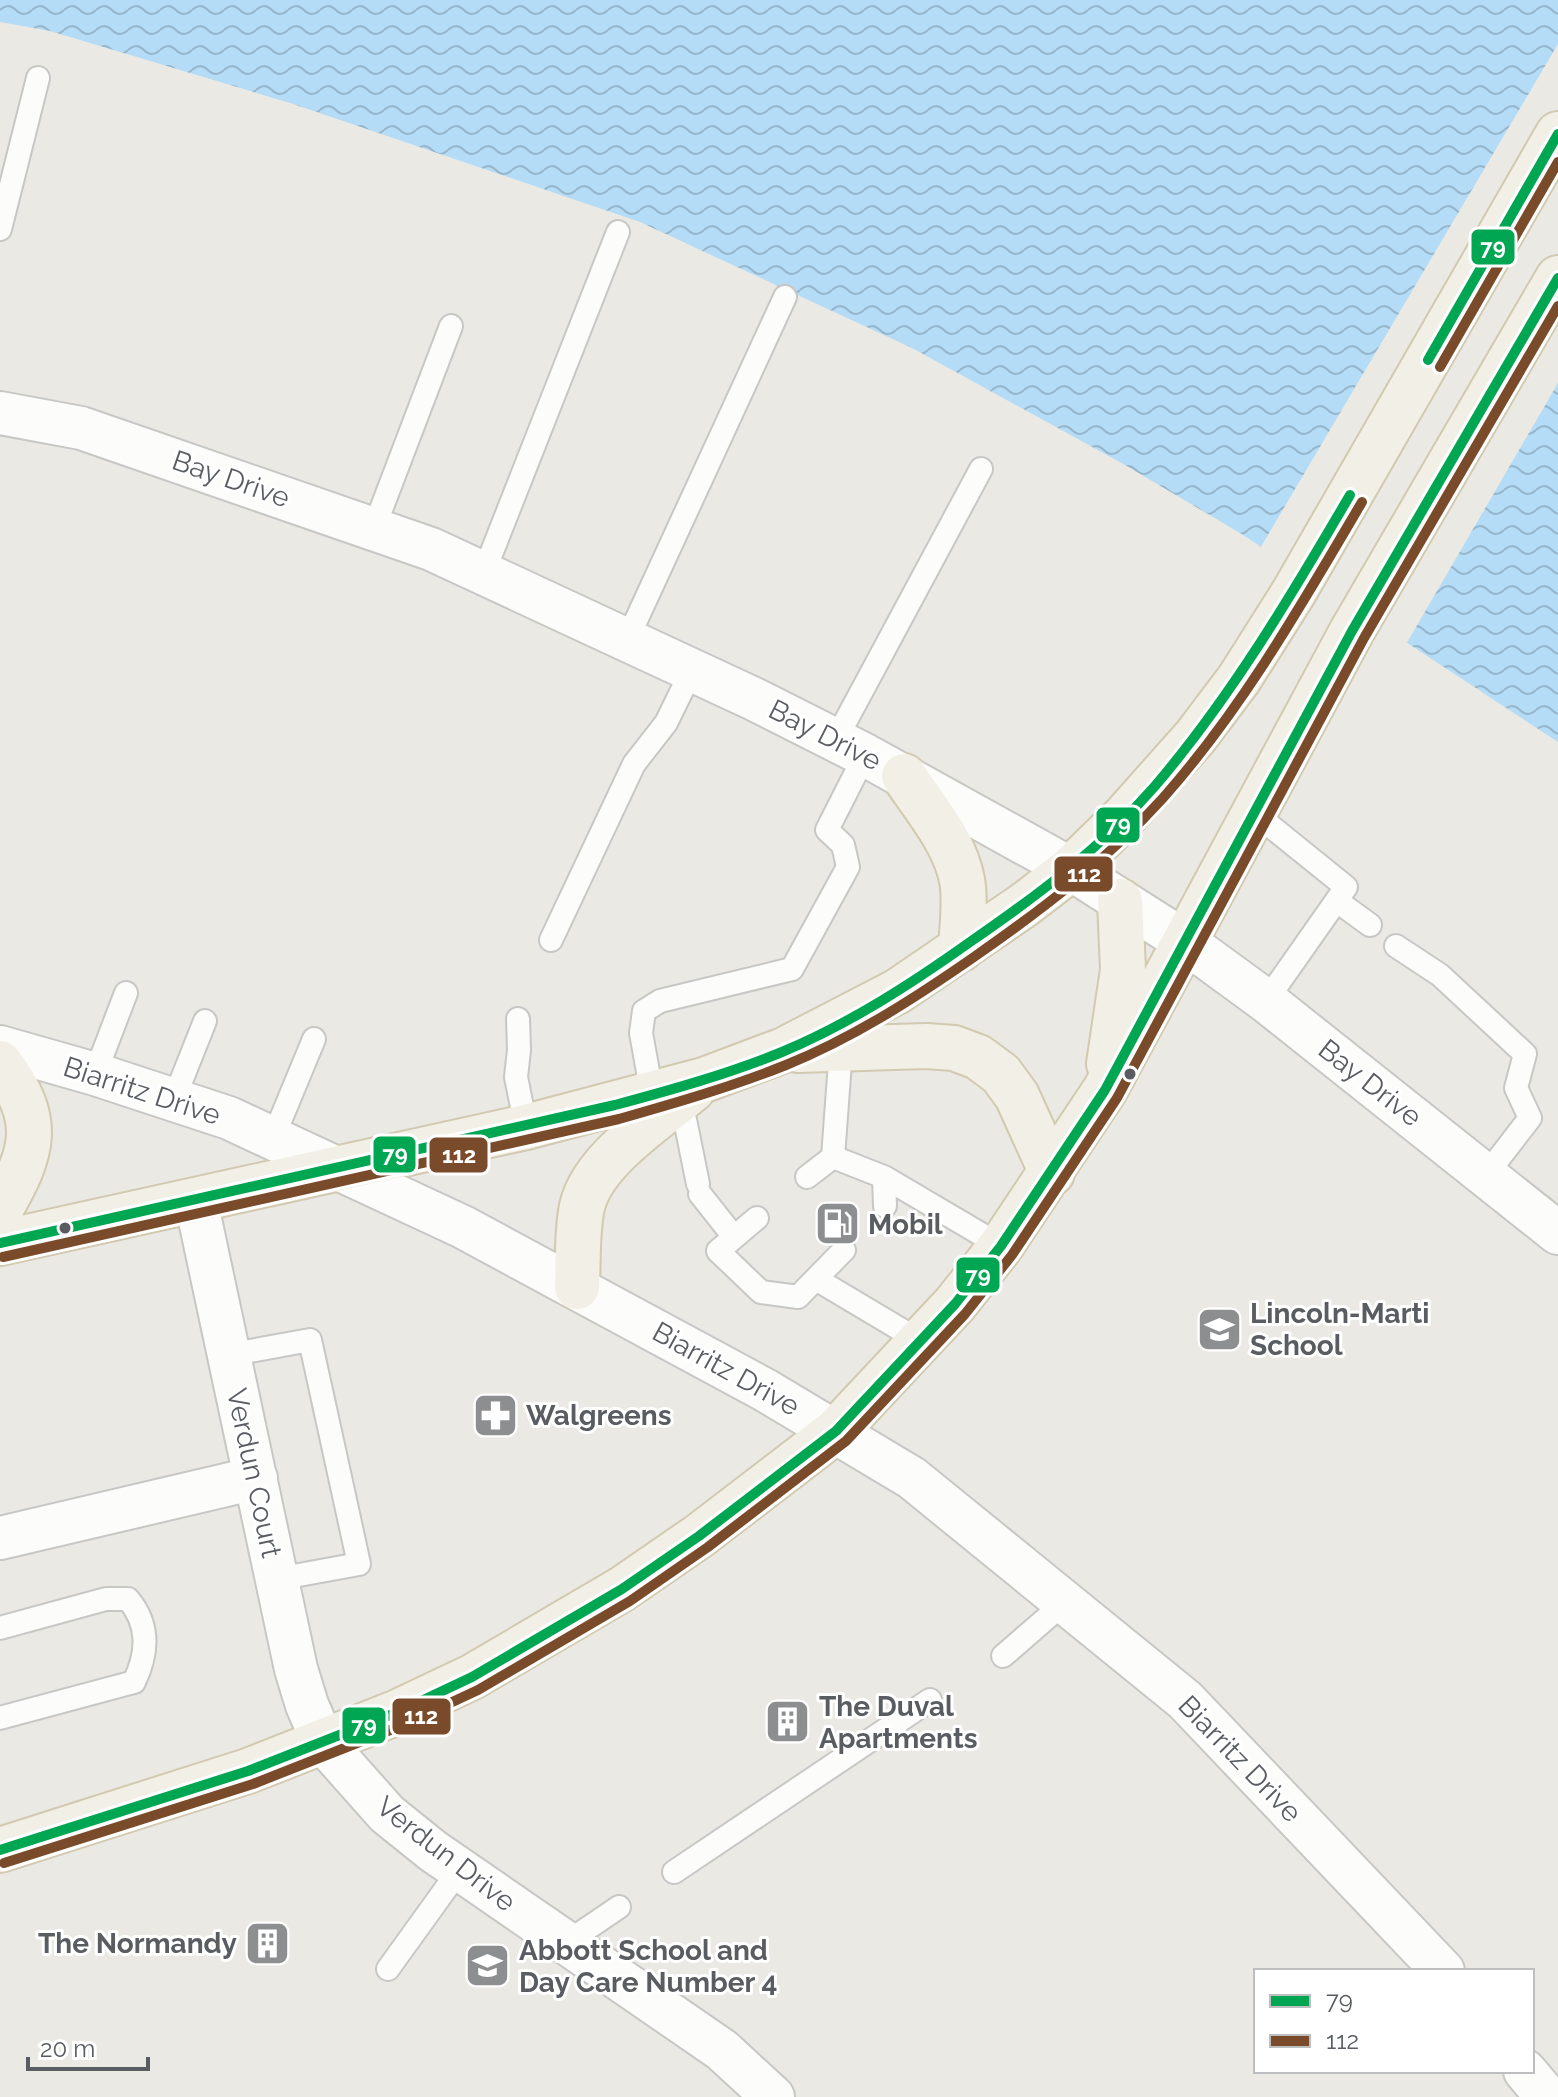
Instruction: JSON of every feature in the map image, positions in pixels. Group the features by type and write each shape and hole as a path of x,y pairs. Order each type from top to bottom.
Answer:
{"main road":[{"path":"0,1243 679,1091 784,1050 898,991 961,949 1071,869 1124,817 1196,736 1239,679 1294,592 1558,134"},
{"path":"0,1850 248,1771 398,1712 472,1677 622,1589 699,1536 836,1431 955,1304 1001,1246 1105,1090 1352,631 1558,278"},
{"path":"904,776 951,847 958,865 962,882 961,949"},
{"path":"1105,1090 1123,970 1120,901"},
{"path":"784,1050 926,1046 954,1048 978,1057 1001,1074 1017,1096 1052,1173"},
{"path":"0,1063 22,1096 29,1138 24,1164 0,1210"},
{"path":"577,1287 581,1210 596,1175 679,1091"}],"street":[{"name":"Bay Drive","path":"0,413 81,428 374,528 484,572 692,670 904,776 1071,869 1184,941 1266,1001 1558,1233"},
{"name":"Biarritz Drive","path":"0,1047 229,1118 463,1227 836,1431 912,1478 1185,1700 1441,1969"},
{"name":"Verdun Court","path":"196,1201 299,1682 323,1742"},
{"path":"0,1538 256,1478"},
{"name":"Verdun Drive","path":"323,1742 387,1814 460,1869 722,2050 773,2097"},
{"path":"1527,2073 1547,2097"}],"lane":[{"path":"0,229 38,78"},
{"path":"484,572 618,232"},
{"path":"627,640 785,297"},
{"path":"374,528 451,326"},
{"path":"734,1237 699,1189 679,1091 641,1033 644,1011 660,1001 792,969 848,867 843,845 827,830 850,748 981,469"},
{"path":"551,940 634,764 666,723 692,670"},
{"path":"1253,812 1346,887 1266,1001"},
{"path":"1337,901 1370,925"},
{"path":"1396,946 1440,975 1525,1054 1516,1088 1530,1118 1486,1175"},
{"path":"95,1074 126,993"},
{"path":"518,1019 516,1077 526,1127"},
{"path":"174,1099 205,1021"},
{"path":"273,1138 314,1039"},
{"path":"807,1177 833,1157 841,1049"},
{"path":"833,1157 884,1177 1001,1246"},
{"path":"884,1177 885,1206"},
{"path":"757,1218 718,1251 761,1292 798,1297 844,1250"},
{"path":"816,1279 920,1341"},
{"path":"228,1355 310,1340 359,1564 277,1579"},
{"path":"0,1628 106,1599 128,1599 137,1610 146,1647 134,1682 0,1718"},
{"path":"1003,1656 1064,1603"},
{"path":"674,1872 930,1700"},
{"path":"388,1969 460,1869"},
{"path":"566,1943 619,1907"}],"water":[{"path":"0,0 1558,0 1558,742 1240,533 1125,465 914,349 640,222 290,103 50,31 0,22"}],"pier":[{"path":"1558,44 1558,383 1405,646 1259,550"}],"transit line":[{"name":"79","path":"1428,360 1558,134"},
{"name":"112","path":"1440,367 1558,162"},
{"name":"79","path":"0,1850 248,1771 398,1712 472,1677 622,1589 699,1536 836,1431 955,1304 1001,1246 1105,1090 1352,631 1558,278"},
{"name":"112","path":"4,1863 253,1784 403,1725 478,1690 630,1601 708,1547 846,1441 965,1314 1012,1255 1117,1098 1364,638 1558,306"},
{"name":"79","path":"0,1243 615,1105 762,1060 855,1016 925,973 1020,907 1067,870 1134,809 1183,752 1235,681 1350,495"},
{"name":"112","path":"3,1257 619,1119 765,1073 859,1030 929,987 1025,921 1097,863 1142,821 1192,764 1245,692 1362,502"}],"place":[{"name":"Mobil","path":"837,1224"},
{"name":"Lincoln-Marti School","path":"1219,1329"},
{"name":"Walgreens","path":"495,1415"},
{"name":"The Duval Apartments","path":"788,1722"},
{"name":"The Normandy","path":"268,1943"},
{"name":"Abbott School and Day Care Number 4","path":"488,1966"}]}
